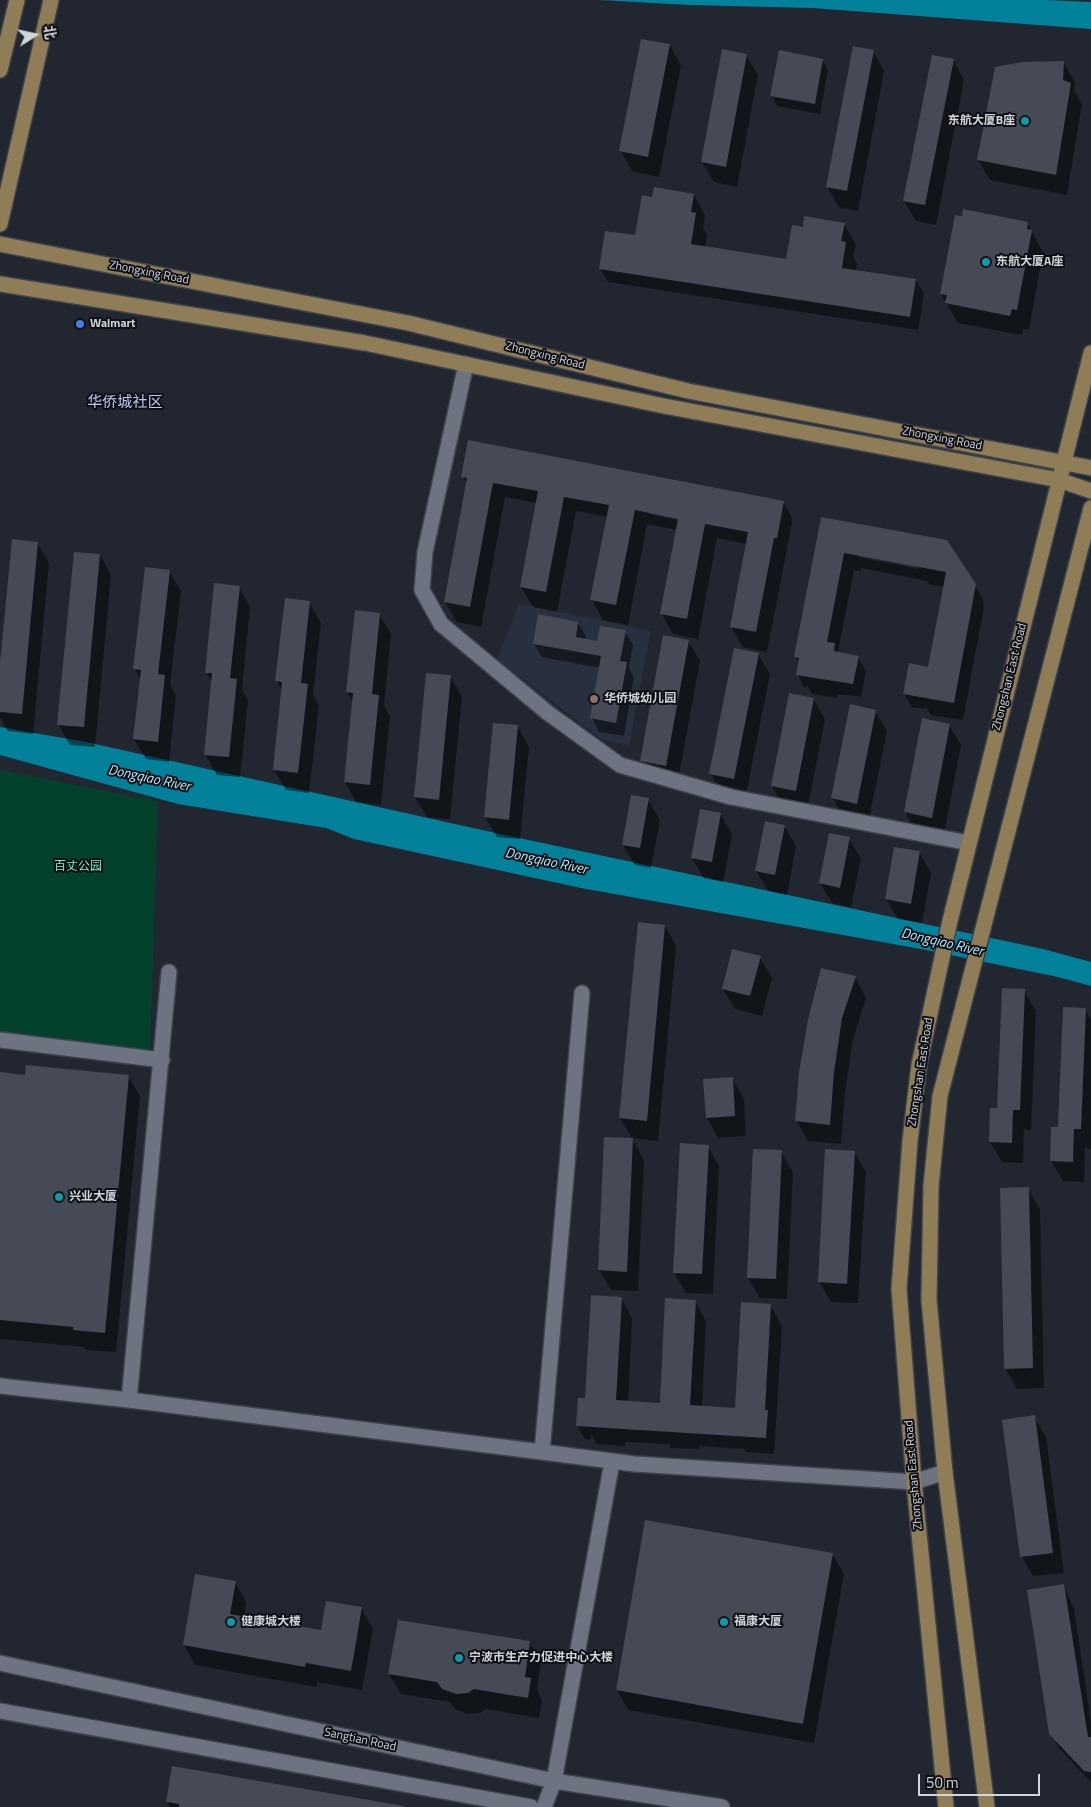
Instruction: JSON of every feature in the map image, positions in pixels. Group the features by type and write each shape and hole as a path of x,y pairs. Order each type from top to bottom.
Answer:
{"main road":[{"path":"0,70 17,0"},
{"path":"0,224 51,0"},
{"name":"Zhongxing Road","path":"0,244 408,323 688,390 1091,468"},
{"name":"Zhongxing Road","path":"0,284 365,343 664,406 1059,480 1091,491"},
{"name":"Zhongshan East Road","path":"946,1807 914,1482 899,1289 910,1141 919,1065 949,925 1091,353"},
{"name":"Zhongshan East Road","path":"987,1807 945,1472 929,1300 931,1186 940,1096 1091,508"}],"street":[{"path":"466,364 425,552 422,590 441,624 548,713 620,765 731,797 969,843"},
{"path":"129,1400 169,972"},
{"path":"542,1452 582,993"},
{"path":"0,1040 162,1060"},
{"path":"0,1386 129,1400 612,1462 914,1482 945,1472"},
{"path":"544,1807 554,1781 612,1462"},
{"name":"Sangtian Road","path":"0,1663 554,1781 722,1807"},
{"path":"0,1711 531,1807"}],"shaded area":[{"name":"华侨城幼儿园","path":"519,603 651,631 629,746 603,740 497,659"}],"green space":[{"name":"百丈公园","path":"0,770 158,801 150,1054 0,1032"}],"water":[{"path":"599,0 1045,0 1091,2 1091,29 813,8 689,5"},
{"name":"Dongqiao River","path":"0,727 86,742 500,834 1043,949 1091,962 1091,986 1058,977 921,949 581,888 354,839 326,828 178,804 0,755"}],"building":[{"path":"641,39 670,44 648,157 619,151"},
{"path":"853,46 874,50 847,191 826,187"},
{"path":"722,49 747,54 726,167 701,162"},
{"path":"779,50 823,59 815,104 770,96"},
{"path":"932,55 954,59 925,205 903,201"},
{"name":"东航大厦B座","path":"1064,61 1063,80 1071,83 1056,175 977,160 995,67 1022,62"},
{"path":"654,187 694,194 691,212 696,213 691,244 786,259 792,225 803,227 804,216 845,223 841,241 846,242 842,268 916,279 910,317 599,269 605,231 635,235 642,195 652,197"},
{"name":"东航大厦A座","path":"963,209 1028,222 1027,229 1032,230 1017,310 1012,309 1010,316 945,303 947,295 940,294 955,215 962,216"},
{"path":"468,440 784,501 777,538 774,538 756,632 730,627 748,532 705,524 687,619 660,614 678,519 635,510 616,605 590,600 609,505 564,497 546,592 520,587 538,491 493,483 470,607 444,602 467,478 461,477"},
{"path":"821,517 947,540 976,584 954,703 903,694 909,663 928,667 946,572 844,553 827,642 835,643 834,651 859,656 853,684 796,675 799,658 794,657"},
{"path":"12,539 38,542 22,714 0,712 0,663"},
{"path":"74,552 100,554 84,727 57,725"},
{"path":"145,567 170,570 158,674 165,675 158,742 133,739 141,670 133,669"},
{"path":"214,583 240,586 230,678 237,679 229,757 204,755 212,673 205,673"},
{"path":"285,598 310,601 301,683 308,684 298,773 273,770 282,682 275,681"},
{"path":"355,610 380,613 372,694 379,695 370,785 344,782 353,693 346,692"},
{"path":"538,614 578,622 576,637 597,641 600,626 626,630 620,661 627,662 616,723 590,718 601,656 533,644"},
{"path":"663,635 689,640 666,766 640,761"},
{"path":"734,648 759,653 734,779 709,774"},
{"path":"426,673 451,675 439,800 414,797"},
{"path":"789,693 814,698 796,791 771,786"},
{"path":"850,704 876,710 857,804 831,798"},
{"path":"922,718 950,724 932,818 904,812"},
{"path":"493,723 518,725 509,820 484,817"},
{"path":"631,795 649,798 640,848 622,845"},
{"path":"700,809 721,813 712,862 691,858"},
{"path":"765,821 785,825 775,875 755,871"},
{"path":"829,833 850,837 840,888 819,883"},
{"path":"894,847 920,851 911,904 885,899"},
{"path":"638,922 665,925 647,1121 619,1118"},
{"path":"732,949 761,956 750,996 722,989"},
{"path":"821,968 856,976 842,1018 834,1072 830,1125 795,1121 799,1072 808,1020"},
{"path":"1002,988 1025,989 1020,1110 1013,1110 1012,1143 989,1142 990,1108 997,1108"},
{"path":"1063,1007 1086,1008 1081,1129 1074,1129 1073,1162 1050,1161 1051,1127 1058,1127"},
{"name":"兴业大厦","path":"26,1065 129,1075 105,1333 73,1330 73,1327 0,1320 0,1072 25,1075"},
{"path":"733,1077 735,1116 706,1118 703,1079"},
{"path":"604,1137 633,1138 627,1272 598,1270"},
{"path":"680,1143 709,1145 702,1274 673,1273"},
{"path":"753,1149 782,1150 776,1279 747,1278"},
{"path":"825,1149 855,1151 847,1284 818,1282"},
{"path":"1029,1187 1033,1368 1004,1369 1000,1188"},
{"path":"591,1295 622,1297 616,1400 660,1403 665,1298 696,1300 690,1405 735,1408 741,1302 771,1304 765,1410 768,1410 766,1438 576,1426 578,1398 585,1398"},
{"path":"1035,1415 1053,1553 1020,1557 1002,1420"},
{"name":"福康大厦","path":"645,1520 833,1553 803,1724 616,1690"},
{"name":"健康城大楼","path":"195,1574 236,1581 230,1614 321,1630 326,1601 362,1607 351,1671 306,1663 305,1667 183,1645"},
{"path":"1064,1584 1088,1737 1091,1737 1091,1772 1084,1771 1049,1734 1027,1590"},
{"name":"宁波市生产力促进中心大楼","path":"398,1620 530,1641 525,1677 531,1678 528,1698 474,1689 468,1693 456,1694 442,1689 437,1682 388,1674"},
{"path":"172,1766 404,1807 179,1807 179,1804 166,1802"}],"place":[{"name":"东航大厦B座","path":"1025,121"},
{"name":"东航大厦A座","path":"986,262"},
{"name":"Walmart","path":"80,324"},
{"name":"华侨城幼儿园","path":"594,699"},
{"name":"兴业大厦","path":"59,1197"},
{"name":"健康城大楼","path":"231,1622"},
{"name":"福康大厦","path":"724,1622"},
{"name":"宁波市生产力促进中心大楼","path":"459,1658"}],"district":[{"name":"华侨城社区","path":"125,403"}]}
